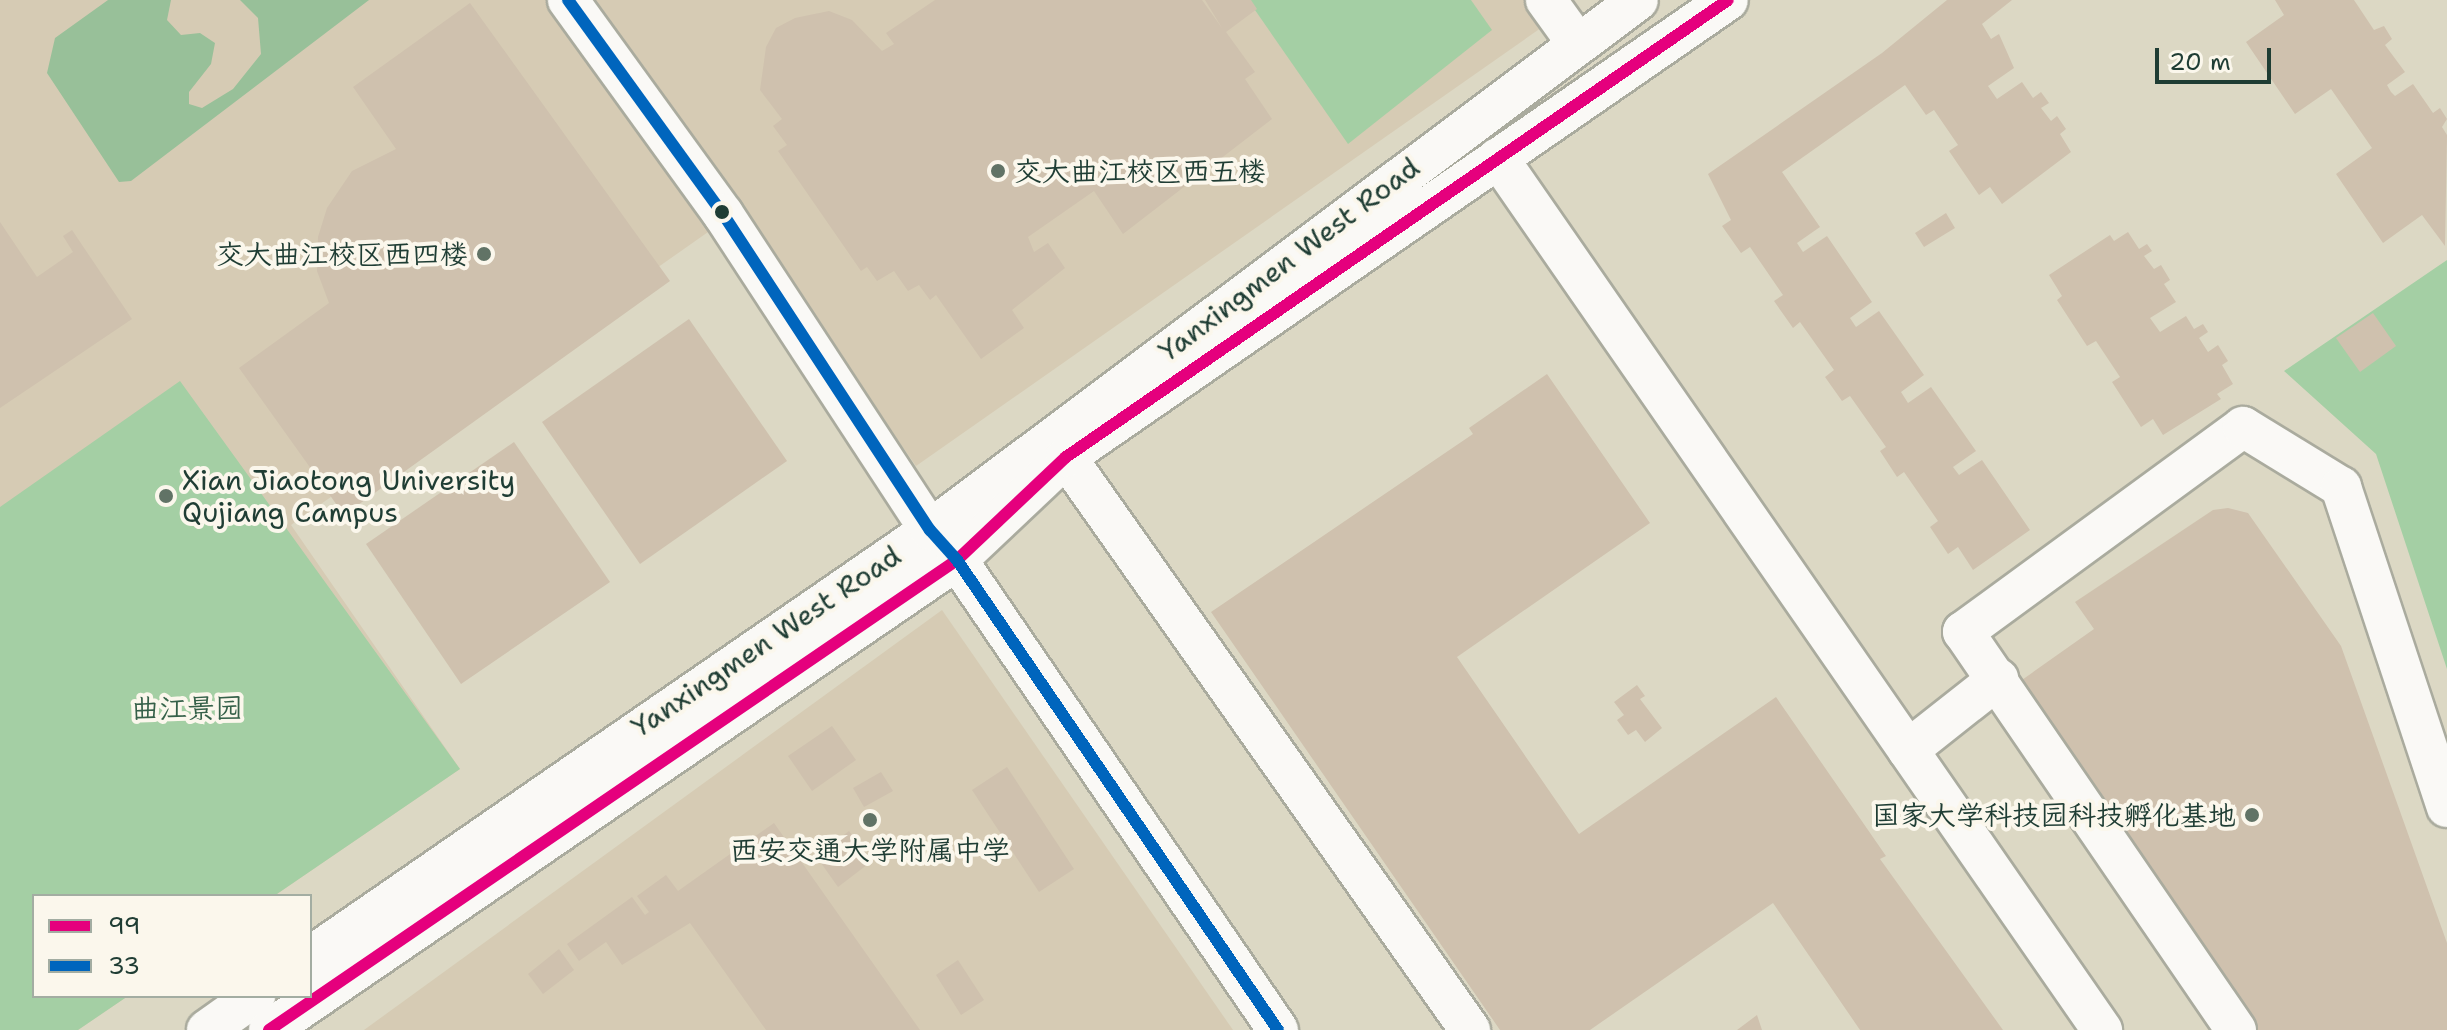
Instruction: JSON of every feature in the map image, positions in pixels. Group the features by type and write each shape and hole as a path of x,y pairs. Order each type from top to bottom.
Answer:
{"street":[{"path":"568,0 723,214 930,530 957,560 1278,1030"},
{"path":"1546,0 1577,43"},
{"name":"Yanxingmen West Road","path":"312,956 930,530 1638,0"},
{"name":"Yanxingmen West Road","path":"269,1030 957,560 1066,457 1728,0"},
{"path":"1498,158 2102,1030"},
{"path":"2236,1030 1963,632 2243,427 2341,487 2447,807"},
{"path":"1066,457 1470,1030"},
{"path":"1908,750 1998,679"},
{"path":"207,1030 252,998"}],"shaded area":[{"name":"Xian Jiaotong University Qujiang Campus","path":"0,0 1533,0 1548,23 916,466 738,211 291,525 460,769 277,894 32,894 32,998 125,998 78,1030 0,1030"},
{"name":"西安交通大学附属中学","path":"942,610 1233,1030 364,1030"}],"green space":[{"path":"108,0 171,0 167,20 181,35 200,33 215,43 211,64 189,92 189,104 202,108 233,89 261,54 258,18 240,0 369,0 131,181 119,182 47,73 55,38"},
{"path":"1248,0 1471,0 1492,30 1348,144"},
{"path":"2447,260 2447,669 2376,454 2284,371"},
{"name":"曲江景园","path":"180,381 460,769 277,894 32,894 32,998 125,998 78,1030 0,1030 0,507"}],"building":[{"name":"交大曲江校区西五楼","path":"935,0 1202,0 1222,28 1205,0 1251,0 1257,9 1226,32 1255,72 1245,79 1272,119 1123,234 1094,191 1028,237 1034,252 1048,243 1065,268 1012,310 1024,328 981,359 936,295 930,300 919,285 908,291 894,271 877,281 867,267 861,271 778,151 787,145 773,126 782,119 760,90 766,47 776,28 795,18 829,11 852,20 882,51 894,44 886,33"},
{"path":"1947,0 2012,0 1982,24 1991,39 1999,34 2014,68 1988,86 1997,99 2022,82 2033,98 2041,92 2049,103 2041,108 2051,121 2057,116 2066,129 2060,134 2071,152 2002,204 1990,187 1979,195 1949,151 1958,145 1934,110 1926,115 1905,85 1782,172 1820,227 1797,243 1803,252 1827,236 1872,302 1850,318 1856,327 1879,311 1924,375 1901,392 1908,403 1931,387 1976,451 1953,467 1959,475 1982,460 2030,530 1973,570 1958,547 1948,554 1930,527 1938,521 1904,472 1897,477 1880,451 1886,447 1850,396 1842,401 1825,377 1834,370 1800,322 1793,328 1774,301 1783,295 1750,247 1741,253 1722,226 1731,220 1708,174 1882,53"},
{"path":"2275,0 2354,0 2374,30 2384,26 2392,39 2385,45 2405,72 2387,85 2391,92 2395,96 2413,84 2433,113 2440,108 2447,119 2442,127 2447,135 2445,246 2422,215 2383,243 2336,174 2372,148 2331,89 2295,114 2246,42 2284,15"},
{"name":"交大曲江校区西四楼","path":"470,3 670,281 344,515 239,368 329,303 317,271 318,237 327,208 352,171 396,149 353,87"},
{"path":"1946,213 1955,228 1924,247 1915,233"},
{"path":"0,222 37,277 73,252 63,236 72,230 132,319 0,408"},
{"path":"2128,232 2139,249 2147,244 2152,251 2144,256 2154,269 2161,265 2170,280 2164,284 2176,302 2150,318 2160,332 2186,316 2194,329 2203,324 2208,332 2199,338 2208,352 2218,345 2228,361 2222,365 2233,384 2217,394 2221,399 2163,435 2153,419 2141,427 2112,382 2120,377 2096,341 2087,346 2057,300 2062,296 2049,275 2110,235 2114,241"},
{"path":"2373,313 2396,346 2360,372 2336,338"},
{"path":"689,319 787,461 640,564 542,422"},
{"path":"1547,374 1650,523 1457,657 1579,834 1776,697 1886,856 1880,859 2003,1030 1860,1030 1773,903 1590,1030 1500,1030 1211,612 1473,434 1469,428"},
{"path":"514,442 610,582 461,684 366,544"},
{"name":"国家大学科技园科技孵化基地","path":"2228,508 2248,513 2341,646 2447,943 2447,1030 2257,1030 2012,687 2094,629 2075,602 2213,510"},
{"path":"1637,685 1645,696 1640,699 1662,728 1645,742 1636,730 1628,735 1617,720 1624,715 1614,702"},
{"path":"832,726 856,760 812,791 788,756"},
{"path":"1007,767 1074,869 1039,892 972,790"},
{"path":"881,772 893,791 864,807 853,788"},
{"path":"774,823 920,1030 766,1030 690,923 622,965 606,942 579,961 567,944 632,897 645,915 649,912 637,896 666,875 678,891"},
{"path":"849,831 872,861 838,887 816,856"},
{"path":"559,949 574,970 543,994 528,974"},
{"path":"958,960 984,1000 961,1015 936,975"},
{"path":"1757,1015 1762,1030 1737,1030"}],"transit line":[{"name":"33","path":"568,0 723,214 930,530 957,560 1278,1030"},
{"name":"99","path":"269,1030 957,560 1066,457 1728,0"}],"place":[{"name":"交大曲江校区西五楼","path":"998,171"},
{"name":"交大曲江校区西四楼","path":"484,254"},
{"name":"Xian Jiaotong University Qujiang Campus","path":"166,496"},
{"name":"国家大学科技园科技孵化基地","path":"2252,815"},
{"name":"西安交通大学附属中学","path":"870,820"}]}
